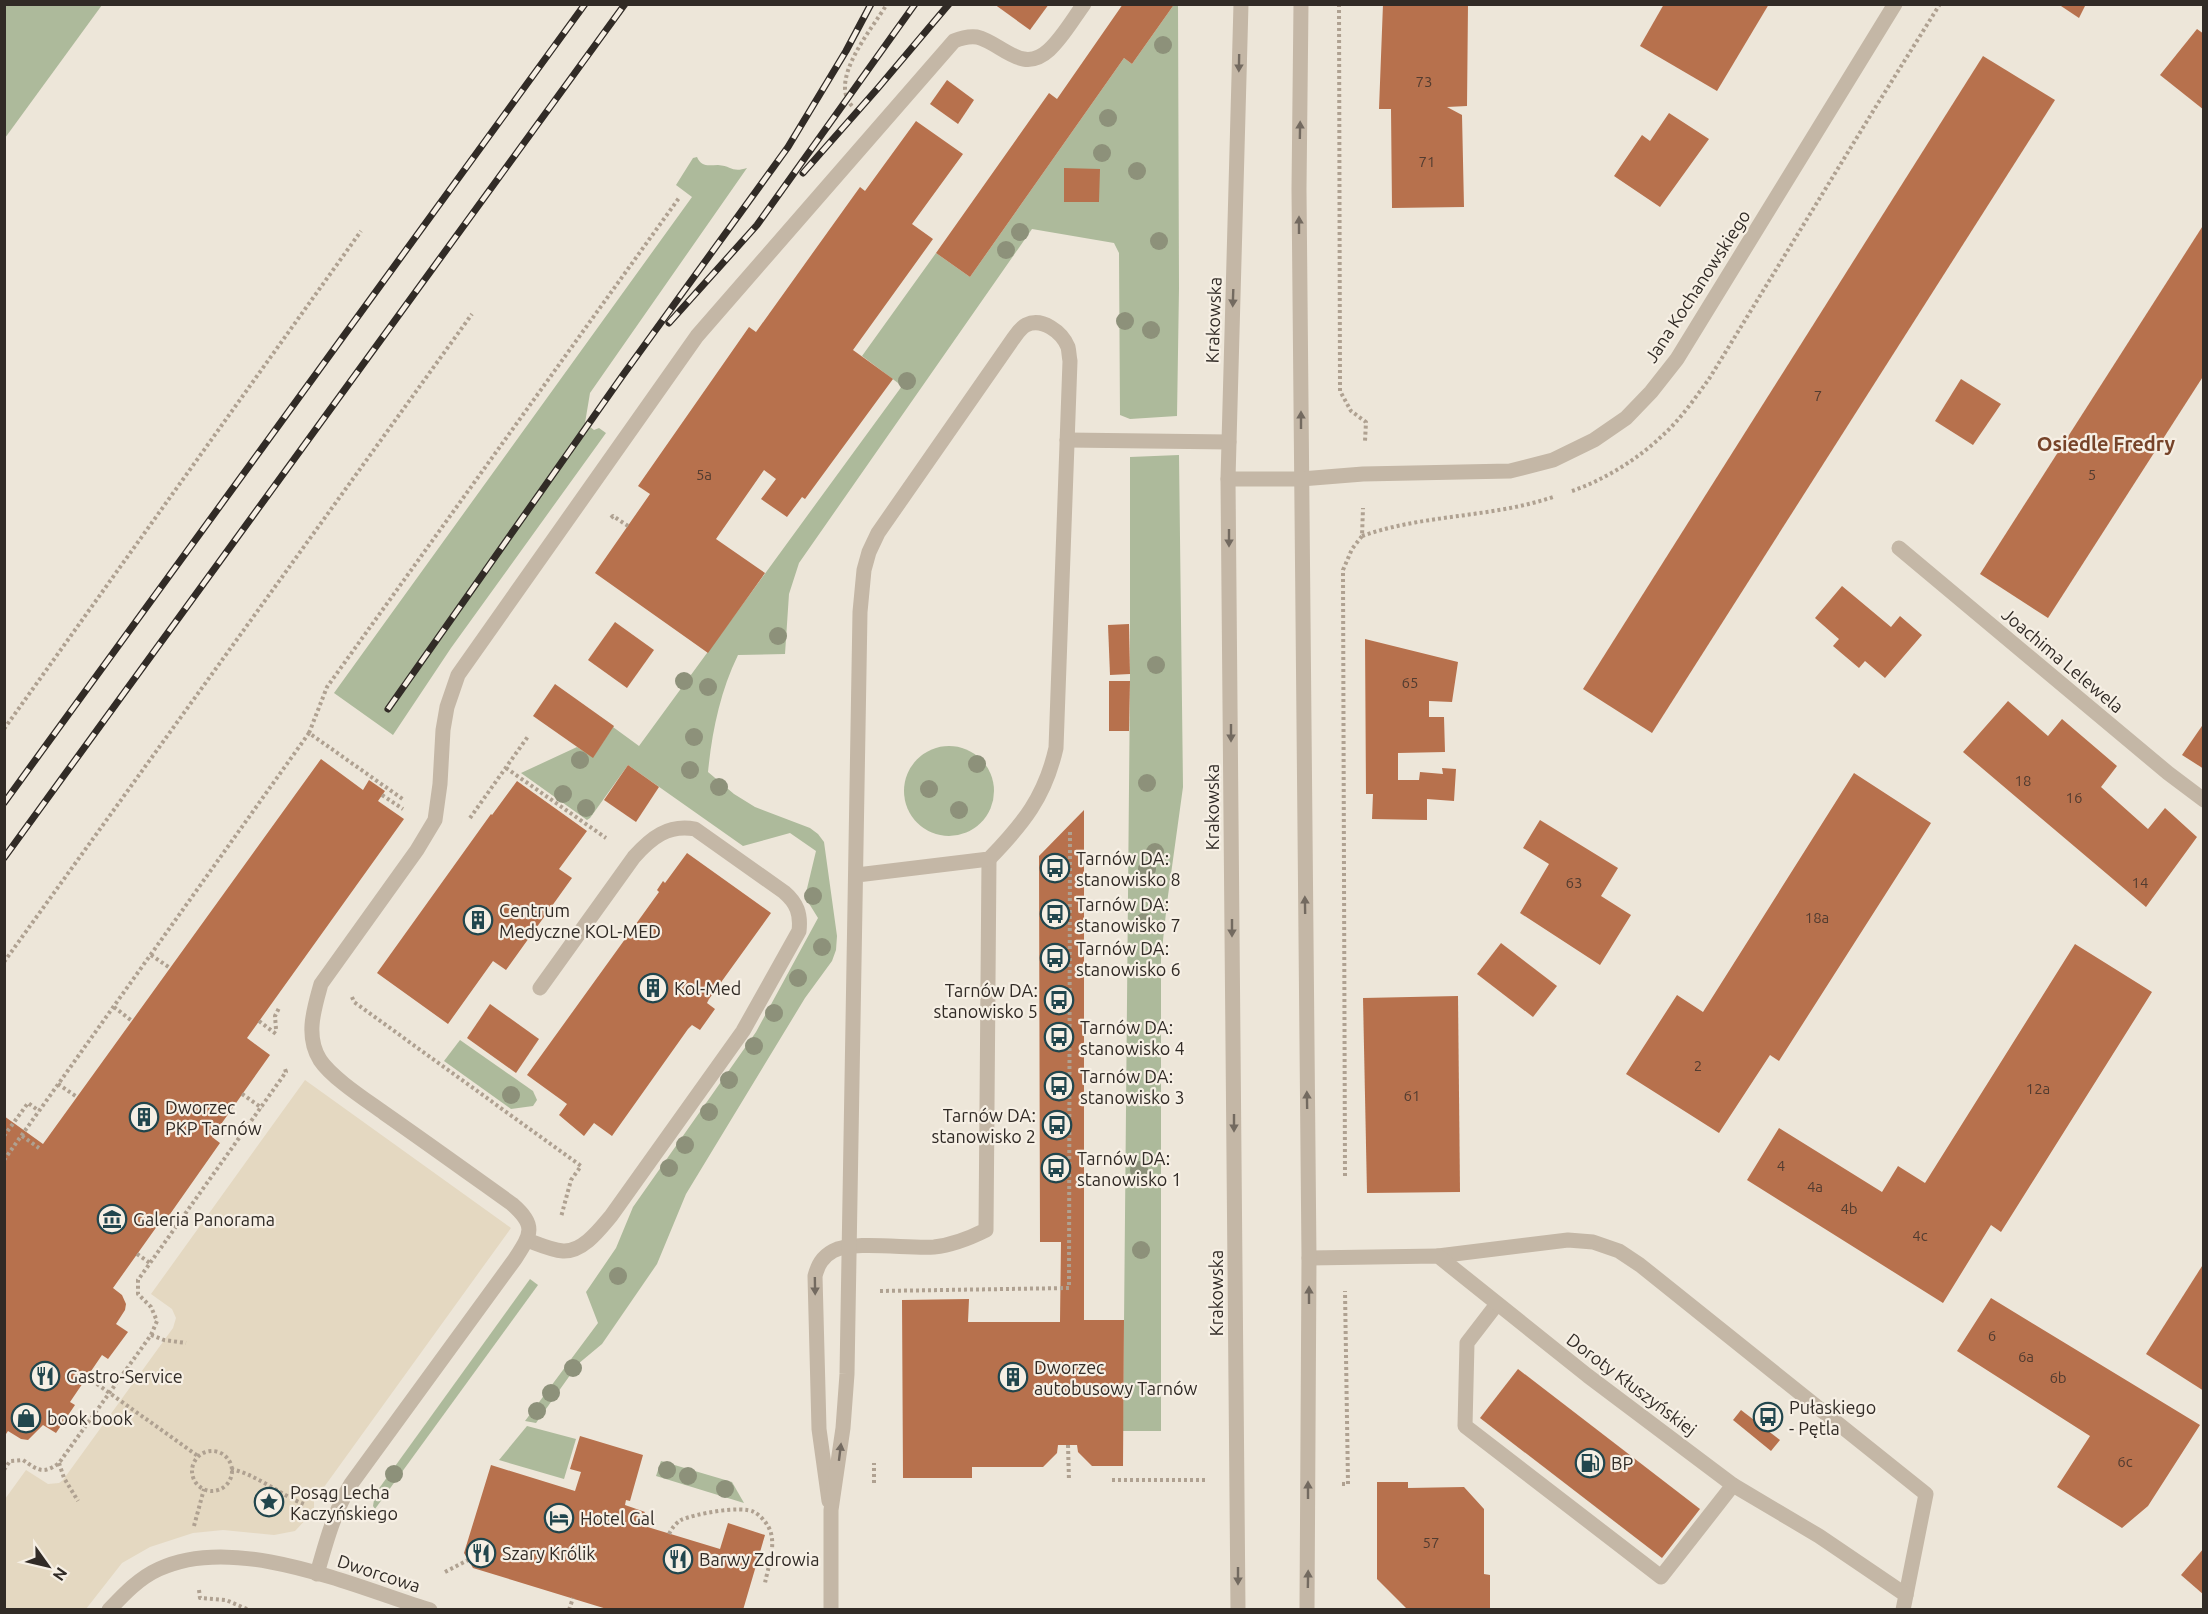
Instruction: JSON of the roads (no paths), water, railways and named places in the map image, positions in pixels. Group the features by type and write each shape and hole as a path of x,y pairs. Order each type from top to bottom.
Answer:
{"street":[{"path":"317,1574 328,1532 351,1484 515,1259 527,1240 530,1230 528,1220 512,1204 362,1097 330,1071 320,1060 313,1043 311,1023 321,984 417,850 435,820 443,730 447,707 458,675 698,336 954,41 964,37 978,38 1016,57 1033,60 1048,51 1084,4"},
{"name":"Krakowska","path":"1238,1610 1228,479 1241,4"},
{"path":"1301,4 1299,189 1309,1258 1307,1610"},
{"name":"Jana Kochanowskiego","path":"1228,479 1301,479 1363,474 1509,471 1553,460 1594,440 1626,418 1651,392 1677,359 1895,4"},
{"path":"831,1610 831,1510 844,1417 847,1374 860,612 864,570 878,533 1013,339 1023,327 1034,322 1046,324 1069,348 1056,748 1051,773 1028,817 989,860 857,875"},
{"path":"1067,440 1230,442"},
{"name":"Joachima Lelewela","path":"1899,548 2168,773 2204,800"},
{"path":"527,1240 564,1251 576,1248 597,1233 743,1031 799,931 800,920 793,899 695,829 673,828 647,842 634,857 540,988"},
{"path":"831,1510 819,1429 815,1276 818,1266 824,1257 834,1250 849,1247 933,1247 962,1243 986,1230 989,860"},
{"path":"1309,1258 1438,1256 1568,1240 1593,1242 1619,1251 1640,1265 1926,1494 1905,1602"},
{"name":"Doroty Kłuszyńskiej","path":"1438,1256 1588,1376 1733,1485 1819,1536 1905,1602"},
{"path":"1497,1304 1467,1343 1464,1425 1511,1462 1661,1577 1733,1485"},
{"name":"Dworcowa","path":"109,1610 131,1587 152,1573 195,1558 252,1558 317,1574 430,1610"}],"railway":[{"path":"4,803 585,4"},
{"path":"4,858 625,4"},
{"path":"388,709 623,375 788,147 846,51 871,4"},
{"path":"669,323 757,225 915,4"},
{"path":"803,173 949,4"}],"place":[{"name":"Tarnów DA: stanowisko 8","path":"1055,868"},
{"name":"Tarnów DA: stanowisko 7","path":"1055,914"},
{"name":"Centrum Medyczne KOL-MED","path":"478,920"},
{"name":"Tarnów DA: stanowisko 6","path":"1055,958"},
{"name":"Kol-Med","path":"653,988"},
{"name":"Tarnów DA: stanowisko 5","path":"1059,1000"},
{"name":"Tarnów DA: stanowisko 4","path":"1059,1037"},
{"name":"Tarnów DA: stanowisko 3","path":"1059,1086"},
{"name":"Dworzec PKP Tarnów","path":"144,1117"},
{"name":"Tarnów DA: stanowisko 2","path":"1057,1125"},
{"name":"Tarnów DA: stanowisko 1","path":"1056,1168"},
{"name":"Galeria Panorama","path":"112,1219"},
{"name":"Gastro-Service","path":"45,1376"},
{"name":"Dworzec autobusowy Tarnów","path":"1013,1377"},
{"name":"Pułaskiego - Pętla","path":"1768,1417"},
{"name":"book book","path":"26,1418"},
{"name":"BP","path":"1590,1463"},
{"name":"Posąg Lecha Kaczyńskiego","path":"269,1502"},
{"name":"Hotel Gal","path":"559,1518"},
{"name":"Szary Królik","path":"481,1553"},
{"name":"Barwy Zdrowia","path":"678,1559"}],"district":[{"name":"Osiedle Fredry","path":"2106,443"}]}
